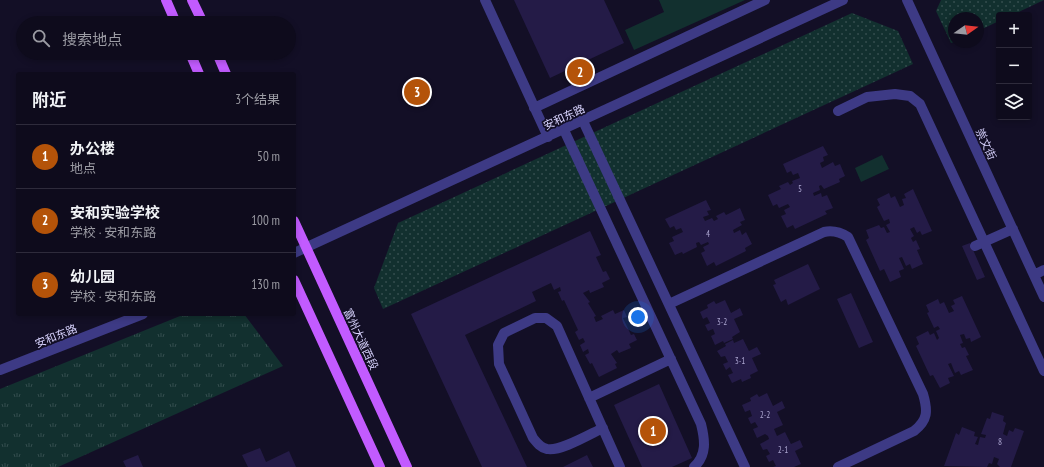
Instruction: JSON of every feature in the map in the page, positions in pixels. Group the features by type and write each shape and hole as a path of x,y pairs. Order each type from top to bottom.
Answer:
{"main road":[{"path":"166,0 173,16"},
{"path":"192,0 200,16"},
{"path":"193,60 199,72"},
{"path":"220,60 225,72"},
{"name":"富州大道西段","path":"296,226 407,467"},
{"path":"296,284 380,467"}],"street":[{"path":"485,0 548,137"},
{"path":"534,108 765,0"},
{"name":"安和东路","path":"296,253 843,0"},
{"name":"崇文街","path":"907,0 1044,297"},
{"path":"838,111 867,97 902,94 915,99 920,104 980,244 1044,371"},
{"path":"583,121 745,467"},
{"path":"564,130 702,424 705,441 703,453 699,462 694,467"},
{"path":"980,244 1012,229"},
{"path":"668,304 824,232 830,230 842,233 848,237 923,394 927,410 924,422 914,431 838,467"},
{"path":"1034,275 1044,270"},
{"name":"安和东路","path":"0,370 138,316"},
{"path":"603,428 559,448 546,449 539,445 532,438 499,364 497,355 500,338 504,333 535,318 546,318 551,320 557,326 603,428 620,467"},
{"path":"589,398 671,359"}],"green space":[{"path":"659,0 745,0 634,50 625,30 664,12"},
{"path":"941,0 1044,0 1018,12 996,12 996,22 984,28 984,12 948,12 948,37 936,11"},
{"path":"852,13 898,31 913,64 383,309 374,288 398,223"},
{"path":"882,155 889,169 861,182 855,168"},
{"path":"180,316 246,316 283,366 58,467 0,467 0,389"}],"building":[{"path":"514,0 604,0 624,43 550,78"},
{"path":"823,146 828,155 823,157 824,161 820,163 822,168 833,162 835,166 840,164 845,176 839,179 840,182 824,189 821,185 819,186 820,190 813,193 814,196 821,193 822,197 827,195 833,208 825,211 827,214 795,229 793,225 787,228 781,216 786,214 784,210 790,207 788,204 779,208 777,204 773,206 768,195 781,189 779,186 788,182 790,185 793,183 792,181 800,178 798,173 793,175 791,171 787,173 783,164"},
{"path":"913,189 932,231 922,235 920,231 917,233 914,227 910,229 914,236 911,238 913,242 916,240 920,249 917,250 923,264 912,269 910,264 906,266 902,257 899,258 904,269 899,271 901,277 890,282 884,269 880,271 866,240 869,238 866,230 879,225 881,228 884,227 887,233 890,232 886,225 890,223 889,219 884,221 877,207 880,205 877,199 889,193 891,198 895,196 900,207 904,205 902,199 906,198 904,194"},
{"path":"706,200 711,210 707,211 709,215 703,217 705,221 712,218 714,221 718,219 716,216 724,212 726,215 740,208 745,220 740,222 742,225 733,230 734,233 740,230 742,235 746,232 752,244 745,248 746,251 716,266 714,262 707,266 701,253 705,251 703,247 709,244 708,242 701,245 699,242 696,243 697,247 683,254 682,252 675,255 669,243 674,241 672,237 683,232 681,228 676,230 674,226 670,228 665,219"},
{"path":"590,231 601,255 596,257 603,272 606,271 610,279 602,283 604,287 590,293 589,290 583,293 590,302 588,303 596,316 594,317 596,322 603,319 601,316 613,310 615,314 624,310 627,317 623,318 631,335 634,334 637,340 629,344 631,348 619,353 617,350 611,354 617,363 615,364 617,368 599,377 592,363 590,364 585,355 589,353 588,349 583,352 580,345 585,342 583,338 579,340 575,332 578,330 564,300 562,301 558,292 561,291 560,287 554,290 551,283 532,292 536,301 465,335 527,467 482,467 411,314"},
{"path":"970,243 985,277 977,280 962,246"},
{"path":"808,264 820,289 788,305 786,299 781,302 773,285 776,284 774,280"},
{"path":"851,293 873,342 859,348 837,299"},
{"path":"962,296 981,337 971,342 970,338 966,339 964,334 960,335 963,343 960,344 962,348 965,347 969,355 966,356 973,370 961,375 959,371 955,373 951,363 948,364 954,376 948,378 950,383 940,388 933,375 930,376 916,346 919,344 916,337 928,331 930,335 934,333 937,340 939,338 936,331 940,329 938,326 934,328 927,313 929,312 926,305 938,299 940,304 944,302 949,313 954,311 951,306 955,304 953,300"},
{"path":"725,300 731,313 740,308 743,315 734,319 740,332 732,337 733,339 724,343 723,341 715,345 711,336 715,334 713,329 708,331 705,325 710,323 707,317 703,319 700,312 708,308 707,305 714,301 716,304"},
{"path":"743,339 749,351 757,347 761,354 752,358 758,371 750,375 751,378 742,382 741,379 732,383 728,375 733,373 730,367 726,370 723,364 728,362 725,356 721,357 717,351 726,346 725,344 733,340 734,343"},
{"path":"659,384 692,458 672,467 642,467 614,405"},
{"path":"767,393 773,406 782,401 785,408 777,412 783,425 774,429 777,436 785,432 791,444 800,440 803,447 795,451 801,464 794,467 773,467 776,466 773,460 769,462 766,456 770,454 767,449 763,450 760,444 769,439 768,436 765,434 757,438 753,429 758,427 755,422 751,424 748,418 752,416 750,410 745,412 742,405 751,401 750,398 757,394 759,397"},
{"path":"992,412 1004,416 1003,421 1006,423 1003,434 1007,436 1009,430 1013,432 1015,428 1024,431 1011,467 1000,467 997,464 999,459 994,457 992,464 989,463 987,467 944,466 956,433 959,435 962,427 975,432 974,436 978,437 975,444 978,445 980,437 985,438 986,435 981,434 987,418 990,419"},
{"path":"260,448 266,462 289,451 296,467 248,467 242,455"},
{"path":"138,455 143,467 126,467 123,461"},
{"path":"587,455 593,467 563,467"}],"place":[{"name":"安和实验学校","path":"580,72"},
{"name":"幼儿园","path":"417,92"},
{"name":"办公楼","path":"653,431"}]}
